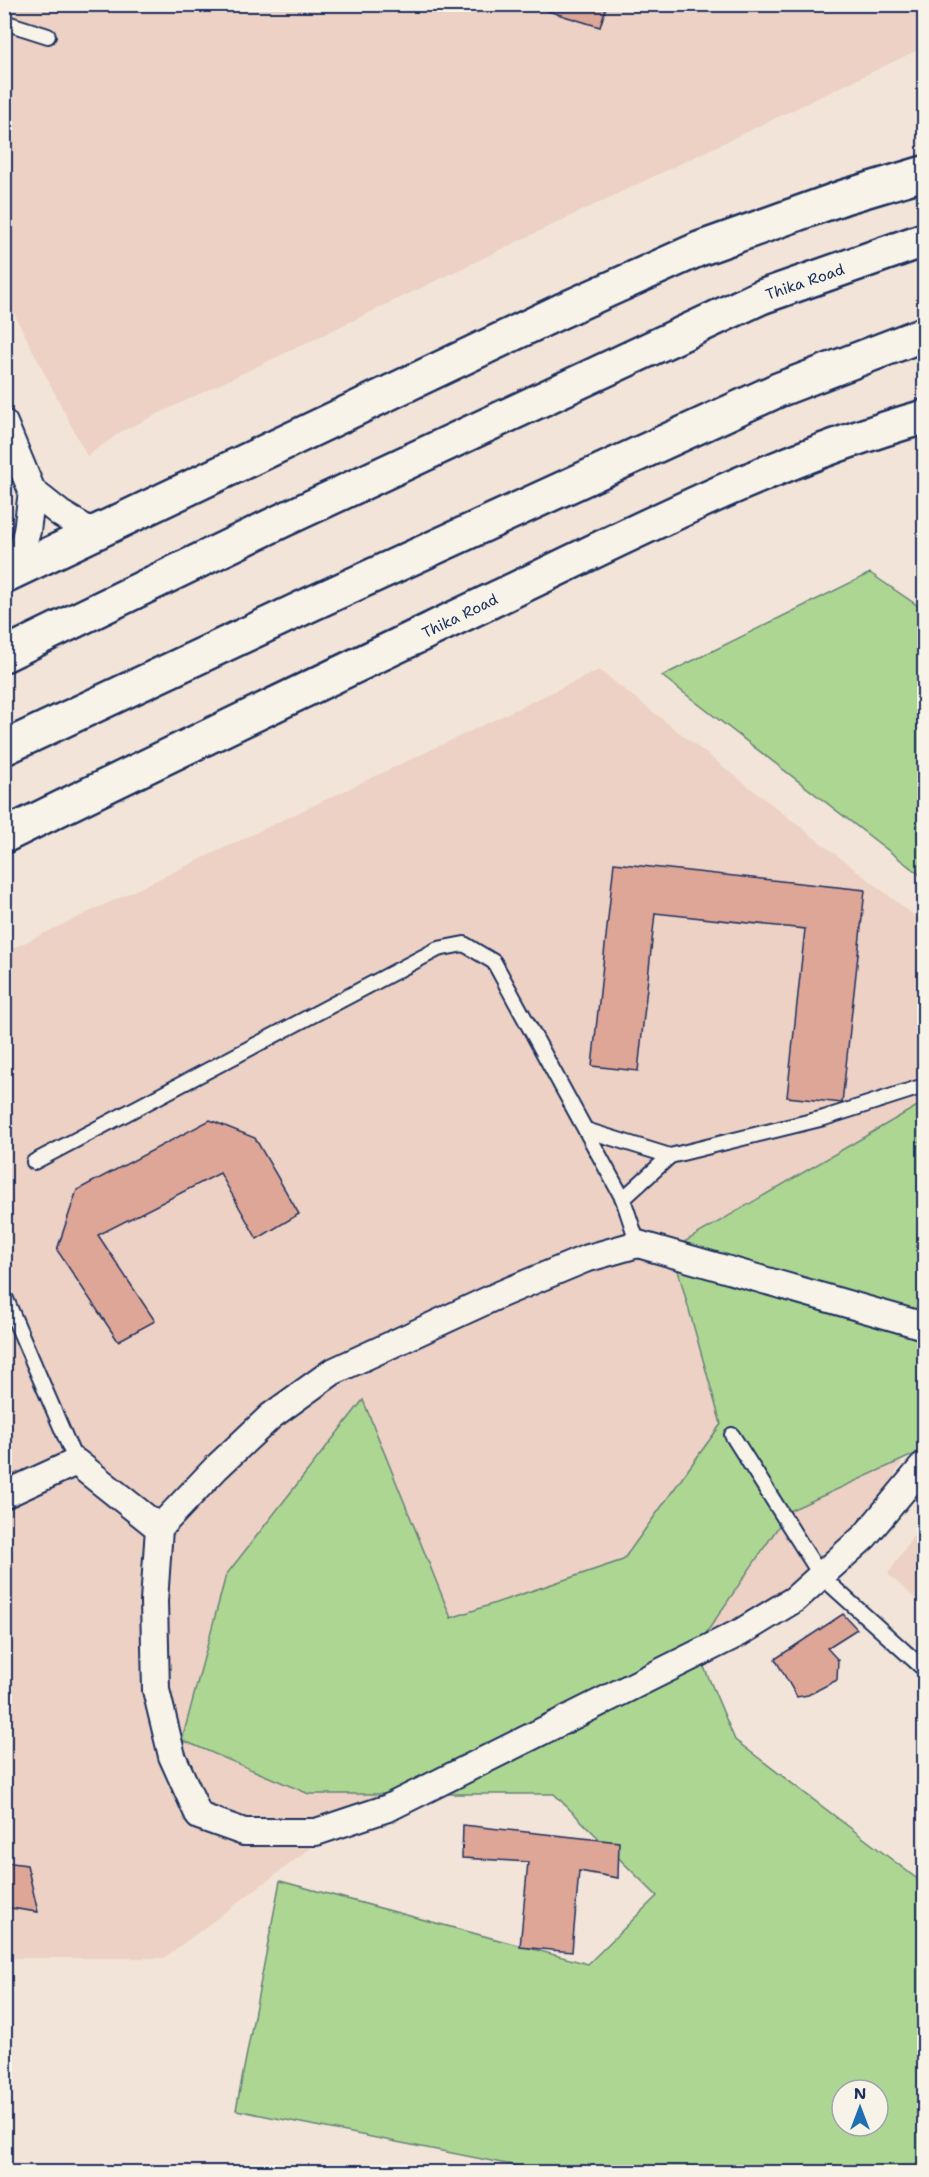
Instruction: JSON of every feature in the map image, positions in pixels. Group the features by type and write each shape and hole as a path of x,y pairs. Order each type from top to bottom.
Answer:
{"main road":[{"path":"10,573 561,311 699,249 844,197 924,173"},
{"name":"Thika Road","path":"4,655 279,522 761,297 924,240"},
{"path":"4,748 311,604 778,390 924,334"},
{"name":"Thika Road","path":"4,836 535,580 764,473 877,431 924,417"}],"street":[{"path":"4,423 32,491 61,514 93,533"},
{"path":"10,573 27,531 32,491"},
{"path":"924,1326 638,1244 585,1259 511,1290 332,1372 271,1416 217,1467 159,1528 154,1601 156,1690 172,1756 199,1816 244,1832 316,1832 388,1808 741,1632 795,1599 865,1536 924,1465"},
{"path":"4,1495 76,1462 159,1528"}],"lane":[{"path":"4,22 48,36"},
{"path":"34,1162 438,949 464,944 494,962 623,1199 638,1244"},
{"path":"623,1199 670,1156 824,1118 924,1086"},
{"path":"586,1130 670,1156"},
{"path":"6,1299 76,1462"},
{"path":"732,1436 821,1576 924,1669"}],"shaded area":[{"path":"5,5 924,5 924,47 122,431 87,456 5,296"},
{"path":"599,670 924,923 924,1423 885,1492 793,1591 367,1806 164,1958 5,1958 5,952"},
{"path":"924,1520 924,1606 888,1574"}],"green space":[{"path":"870,573 924,610 924,878 662,676"},
{"path":"924,1102 924,1450 789,1511 696,1648 735,1740 924,1884 924,2172 547,2172 236,2110 280,1881 588,1964 657,1896 554,1794 309,1794 182,1740 226,1575 363,1400 451,1618 623,1560 721,1424 672,1249"}],"building":[{"path":"525,4 607,4 600,27"},
{"path":"614,863 865,890 842,1103 787,1097 805,929 655,913 638,1071 592,1066"},
{"path":"210,1120 255,1138 299,1214 257,1239 220,1173 98,1235 155,1321 118,1341 57,1250 77,1190"},
{"path":"843,1614 857,1629 827,1648 838,1660 837,1680 808,1695 797,1697 775,1659"},
{"path":"463,1825 619,1842 618,1878 579,1871 572,1952 520,1947 528,1862 462,1858"},
{"path":"4,1862 27,1865 38,1912 4,1907"}]}
